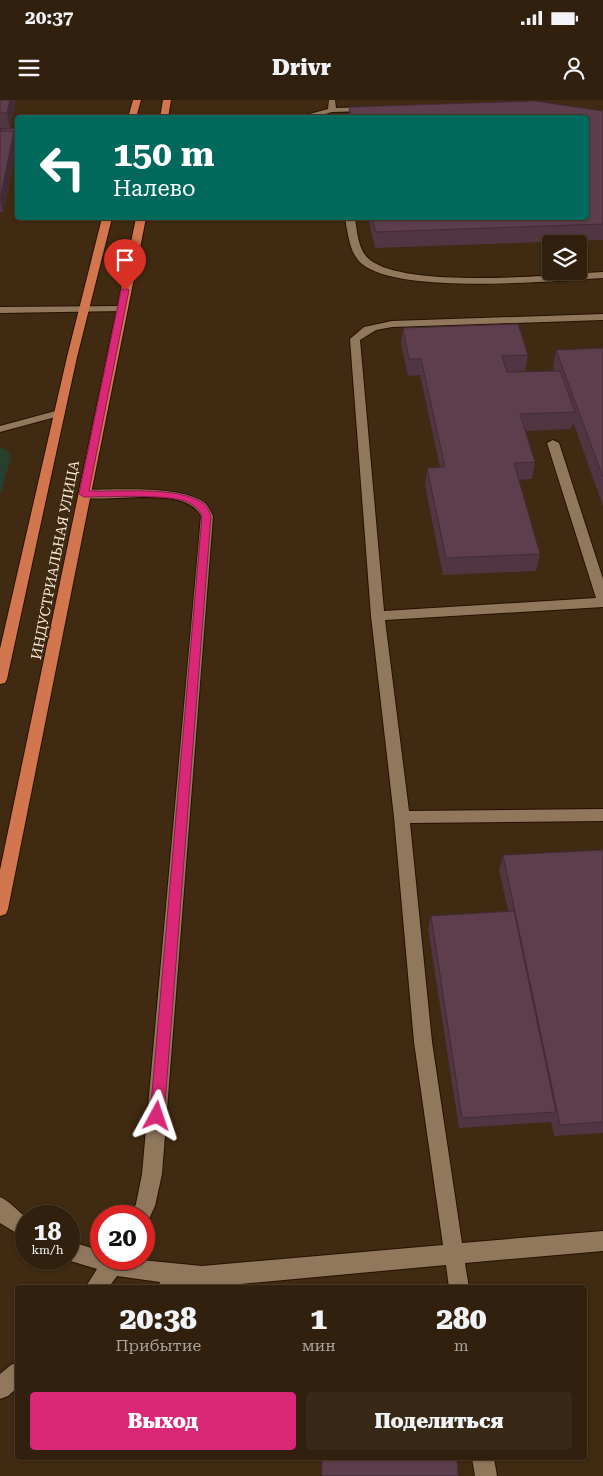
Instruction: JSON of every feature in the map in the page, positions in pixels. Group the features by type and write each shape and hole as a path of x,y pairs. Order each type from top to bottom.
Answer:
{"main road":[{"path":"133,115 137,100"},
{"path":"165,115 168,100"},
{"name":"ИНДУСТРИАЛЬНАЯ УЛИЦА","path":"0,679 84,309 106,220"},
{"name":"ИНДУСТРИАЛЬНАЯ УЛИЦА","path":"0,909 141,220"}],"lane":[{"path":"332,100 332,114"},
{"path":"332,114 360,100"},
{"path":"332,114 379,108"},
{"path":"0,134 15,134"},
{"path":"350,220 359,254 367,263 386,272 432,279 466,280 603,275"},
{"path":"0,310 121,309"},
{"path":"459,1285 423,1042 402,817 378,616 355,339 361,332 371,326 392,324 603,317"},
{"path":"0,429 60,413"},
{"path":"378,616 603,601 553,443"},
{"path":"84,494 171,496 189,499 202,506 207,516 152,1174 145,1205"},
{"path":"402,817 603,815"},
{"path":"0,1208 15,1221"},
{"path":"144,1270 202,1276 603,1241"},
{"path":"96,1285 109,1270"},
{"path":"176,1285 202,1276"},
{"path":"0,1388 15,1375"},
{"path":"483,1460 486,1476"}],"green space":[{"path":"0,447 7,450 11,457 0,496"}],"building":[{"path":"0,100 10,100 7,113 0,113"},
{"path":"535,101 603,111 603,224 376,232 373,220 589,220 589,115 350,115 349,107"},
{"path":"15,128 15,134 14,131 0,131 0,129"},
{"path":"0,131 14,131 0,199"},
{"path":"518,324 528,355 502,356 507,372 560,371 575,412 520,414 535,462 514,463 540,554 446,558 427,468 445,467 421,359 409,359 403,328"},
{"path":"603,348 603,477 556,350"},
{"path":"603,850 603,1122 560,1125 503,855"},
{"path":"514,911 556,1112 462,1118 431,916"},
{"path":"322,1460 457,1460 458,1476 322,1476"}],"route":[{"path":"125,290 84,494 171,496 189,499 202,506 207,516 157,1116"}]}
